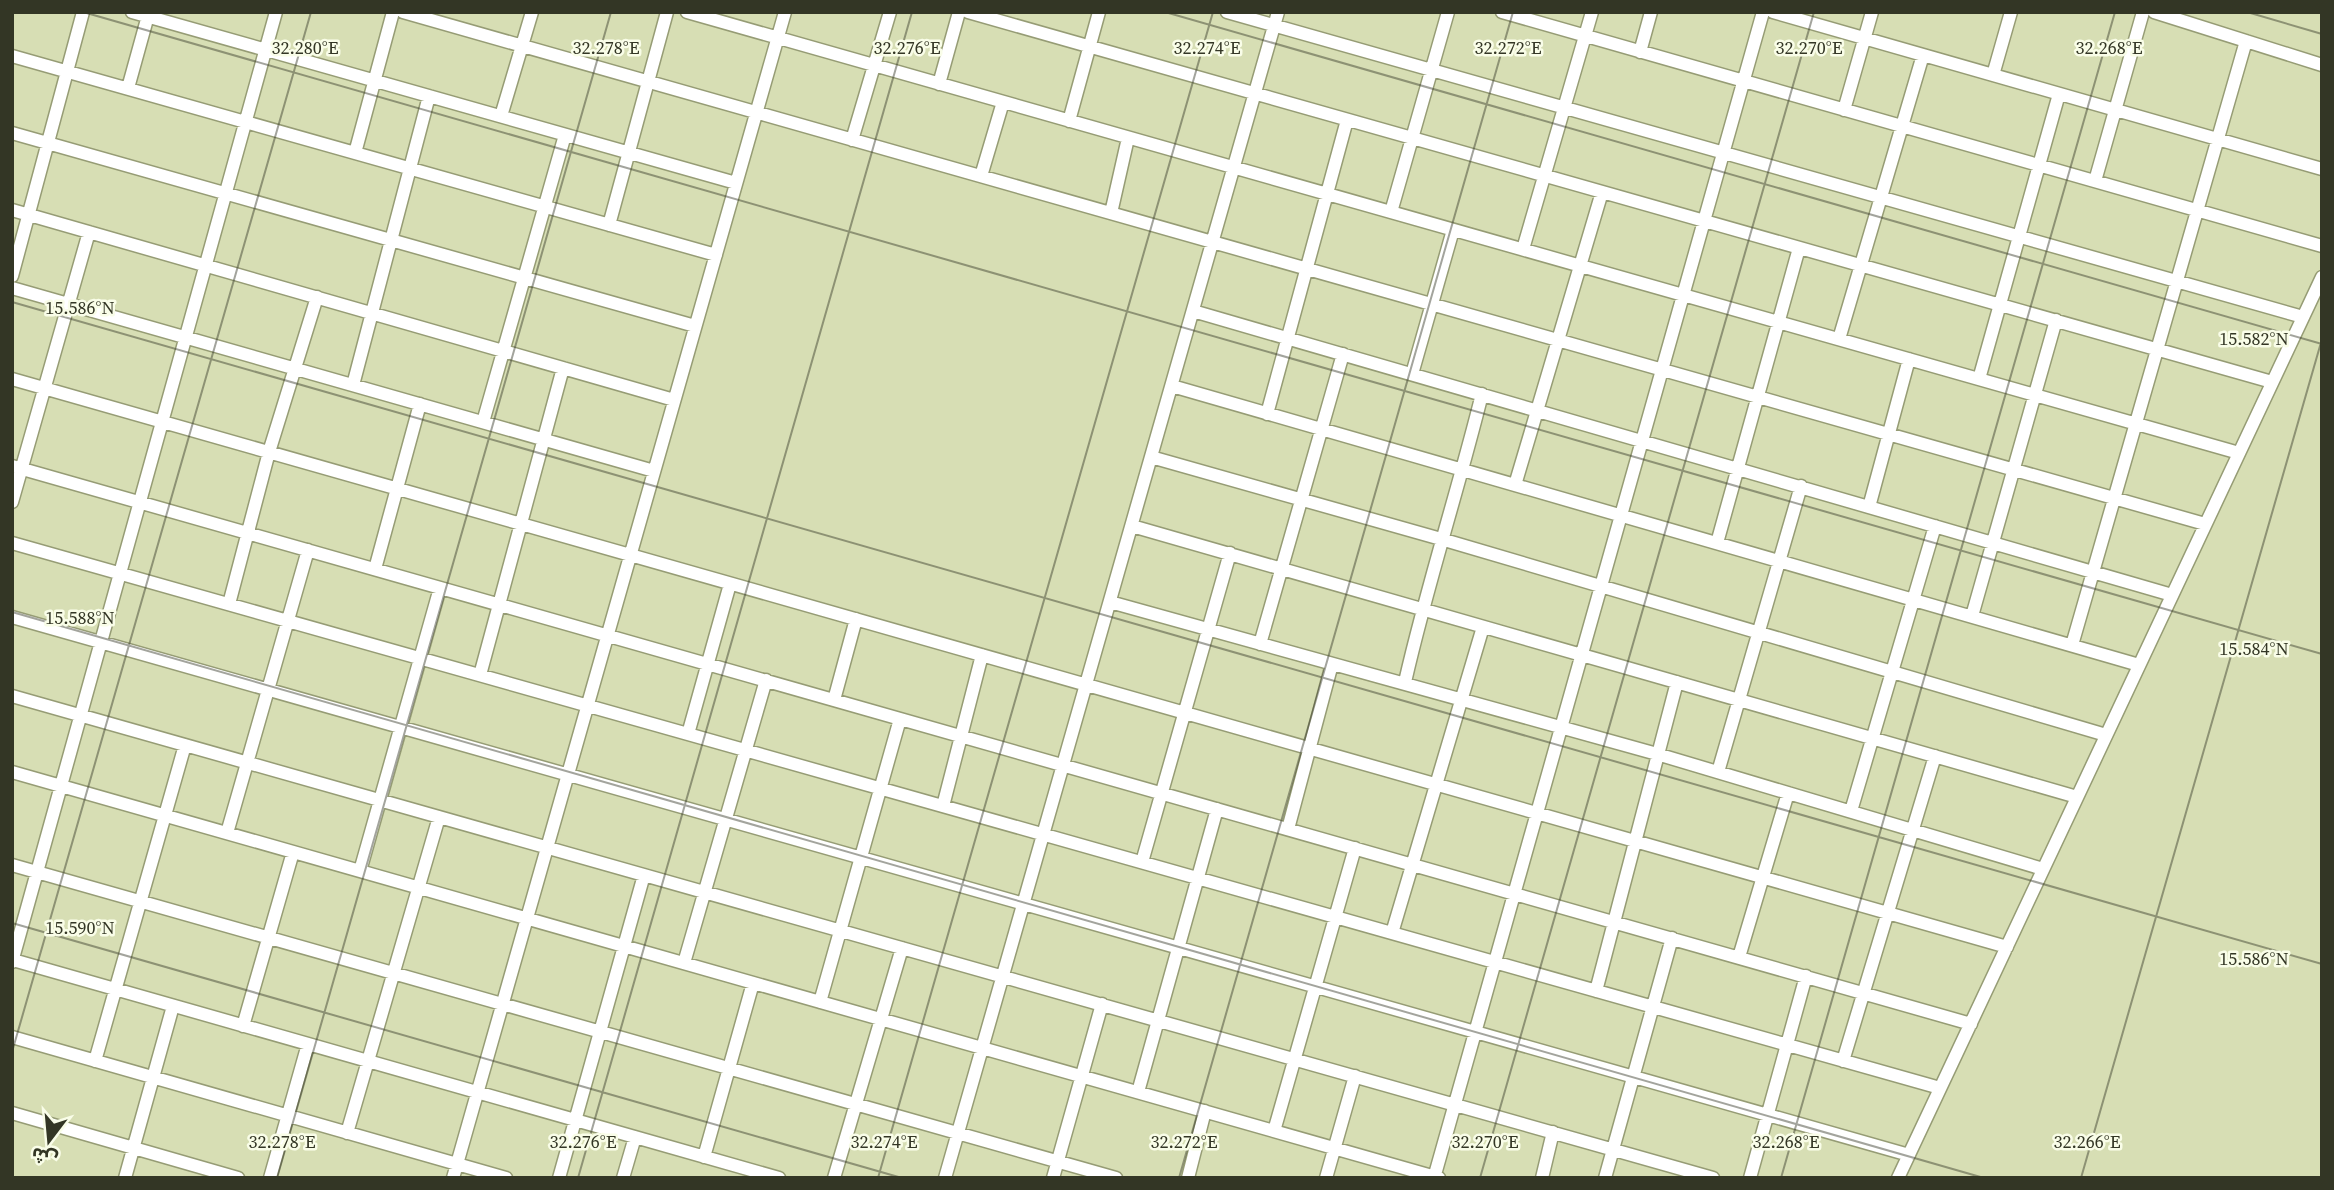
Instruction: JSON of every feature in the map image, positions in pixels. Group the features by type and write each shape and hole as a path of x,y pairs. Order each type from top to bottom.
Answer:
{"street":[{"path":"12,276 83,12"},
{"path":"132,12 736,183"},
{"path":"276,12 12,961 771,1177"},
{"path":"355,153 377,82 393,12"},
{"path":"404,12 2205,524"},
{"path":"501,116 532,12"},
{"path":"609,225 667,12"},
{"path":"687,12 2239,453"},
{"path":"453,1178 605,635 785,12"},
{"path":"852,140 890,12"},
{"path":"939,84 959,12"},
{"path":"968,12 2272,382"},
{"path":"1069,121 1099,12"},
{"path":"1227,12 2303,317"},
{"path":"945,1178 1061,764 1279,12"},
{"path":"1391,212 1448,12"},
{"path":"1502,12 2322,246"},
{"path":"1523,249 1592,12"},
{"path":"1640,52 1651,12"},
{"path":"12,772 1436,1177 1560,727 1706,221 1763,12"},
{"path":"1773,12 2322,169"},
{"path":"1844,110 1872,12"},
{"path":"1993,75 2011,12"},
{"path":"2095,181 2143,12"},
{"path":"2154,12 2322,65"},
{"path":"128,88 149,15"},
{"path":"2072,646 2179,282 2246,41"},
{"path":"12,55 716,255"},
{"path":"1839,339 1923,55"},
{"path":"1979,379 2059,94"},
{"path":"353,385 429,96"},
{"path":"981,176 1003,102"},
{"path":"1267,414 1347,120"},
{"path":"12,133 695,326"},
{"path":"483,422 565,135"},
{"path":"1111,213 1128,138"},
{"path":"1516,485 1602,192"},
{"path":"12,210 674,400"},
{"path":"1412,374 1453,230"},
{"path":"12,502 17,467 89,232"},
{"path":"1717,543 1799,248"},
{"path":"1898,1178 2322,277"},
{"path":"12,288 654,471"},
{"path":"229,604 250,533 269,452 317,297"},
{"path":"1193,311 2172,595"},
{"path":"1972,616 2056,320"},
{"path":"1260,644 1343,354"},
{"path":"1869,507 1909,359"},
{"path":"480,675 563,368"},
{"path":"12,379 2007,947"},
{"path":"1171,386 2139,665"},
{"path":"1405,682 1422,610 1463,472 1482,394"},
{"path":"375,569 420,404"},
{"path":"1151,457 1441,539 2106,735"},
{"path":"17,467 1971,1024"},
{"path":"1718,772 1777,561 1801,486"},
{"path":"1132,526 2077,797"},
{"path":"1851,811 1935,526"},
{"path":"12,543 1940,1088"},
{"path":"227,833 308,550"},
{"path":"1142,862 1230,553"},
{"path":"688,734 710,664 730,583"},
{"path":"360,871 440,588"},
{"path":"1110,602 1657,754 2043,869"},
{"path":"12,617 1909,1155"},
{"path":"834,700 856,620"},
{"path":"1392,933 1483,626"},
{"path":"943,806 982,655"},
{"path":"1288,829 1332,664"},
{"path":"684,963 766,680"},
{"path":"1596,991 1633,840 1677,682"},
{"path":"12,696 1713,1178"},
{"path":"820,1002 901,719"},
{"path":"95,1061 185,745"},
{"path":"1843,1061 1935,756"},
{"path":"1740,957 1788,793"},
{"path":"1138,1092 1217,809"},
{"path":"347,1133 439,817"},
{"path":"1274,1131 1355,848"},
{"path":"243,1026 293,852"},
{"path":"12,865 1116,1178"},
{"path":"559,1178 644,875"},
{"path":"1605,1178 1672,938"},
{"path":"834,1178 902,948"},
{"path":"1750,1178 1806,976"},
{"path":"704,1157 752,983"},
{"path":"1053,1178 1102,1004"},
{"path":"125,1178 173,1006"},
{"path":"12,1037 506,1178"},
{"path":"270,1178 307,1044"},
{"path":"1326,1178 1355,1076"},
{"path":"1188,1178 1205,1111"},
{"path":"12,1113 238,1178"},
{"path":"1542,1178 1553,1132"},
{"path":"623,1178 635,1137"}]}
